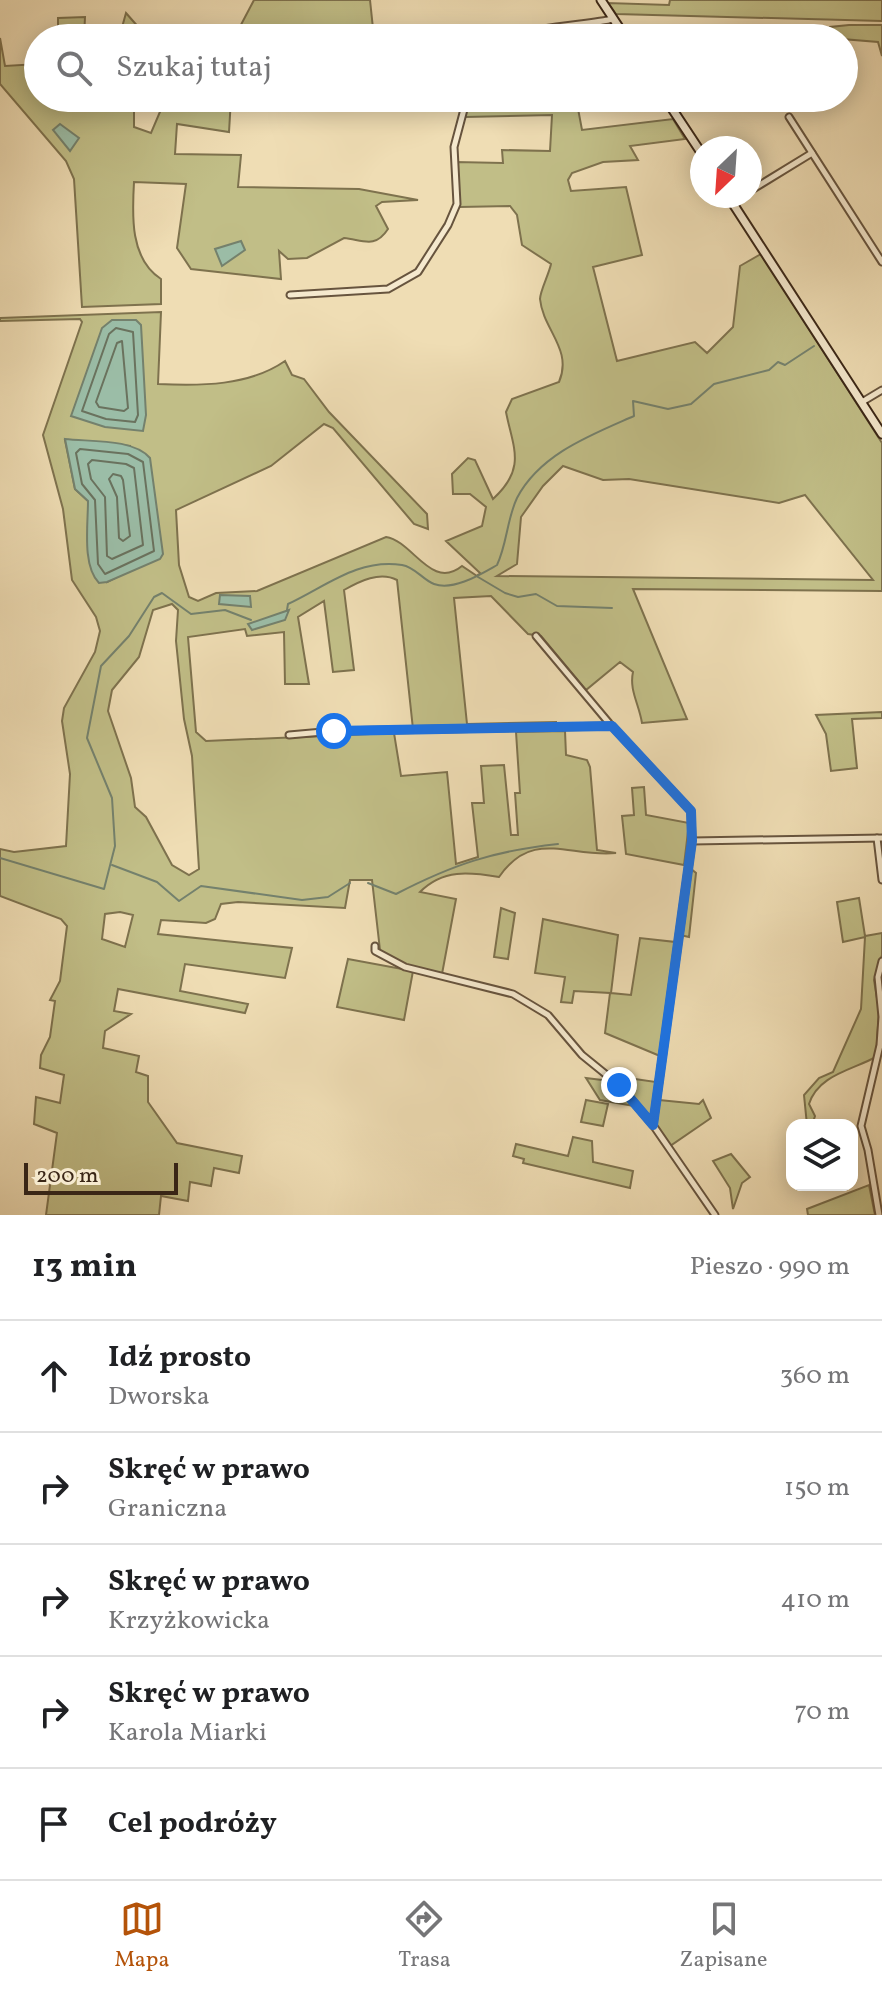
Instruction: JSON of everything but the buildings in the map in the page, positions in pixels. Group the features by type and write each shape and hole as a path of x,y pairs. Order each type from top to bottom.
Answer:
{"main road":[{"path":"601,0 616,24"},
{"path":"674,112 690,136"},
{"path":"736,208 882,434"}],"street":[{"path":"588,24 613,19"},
{"path":"290,295 388,289 418,272 448,225 457,204 454,147 463,112"},
{"path":"789,117 882,262"},
{"path":"762,184 812,153"},
{"path":"862,402 882,390"},
{"path":"536,636 612,726 691,811 692,841 653,1125"},
{"path":"289,735 612,726"},
{"path":"692,841 879,838 882,880"},
{"path":"375,946 375,951 405,967 527,1000 548,1015 592,1064 619,1085 653,1125 715,1215"},
{"path":"879,1215 861,1126 880,1045 878,977 882,961"}],"shaded area":[{"path":"254,0 370,0 373,24 241,24"},
{"path":"670,0 882,0 882,21 616,14 608,3 669,5"},
{"path":"126,13 136,24 123,24"},
{"path":"85,17 85,24 58,24 58,18"},
{"path":"858,25 882,25 882,56 878,42 858,40"},
{"path":"0,38 5,66 24,65 24,112 0,84"},
{"path":"24,112 134,112 134,127 151,133 160,112 230,112 229,132 177,124 175,154 241,155 238,187 359,189 418,200 382,202 376,206 388,229 373,241 344,238 307,258 288,259 279,251 281,279 191,269 177,248 186,184 134,182 135,236 143,260 161,279 161,304 82,307 74,179 66,161"},
{"path":"466,112 579,112 582,130 673,119 685,139 630,146 638,160 603,162 572,173 568,180 571,191 626,187 642,255 593,267 617,361 695,342 707,353 733,327 740,266 761,254 882,443 882,591 633,589 687,719 642,723 633,691 633,672 620,662 586,690 541,636 528,634 491,596 454,598 467,724 556,722 556,726 413,729 397,580 390,577 370,578 344,590 354,670 333,672 324,601 298,617 309,684 285,684 284,632 247,636 245,629 188,637 196,732 206,741 394,733 401,776 447,772 456,864 478,857 472,803 484,803 481,766 504,765 511,835 518,835 515,793 520,793 516,732 565,731 566,755 587,760 590,767 597,850 616,853 539,849 525,853 512,862 499,877 457,874 429,885 420,892 456,899 442,974 403,965 380,950 372,880 350,880 345,908 238,902 221,904 215,919 206,923 161,920 158,934 292,948 285,978 185,964 180,991 248,1004 245,1013 118,989 114,1011 131,1014 105,1031 103,1048 139,1056 136,1072 148,1076 148,1102 177,1143 242,1156 239,1173 214,1168 211,1186 190,1182 188,1201 161,1196 159,1215 46,1215 57,1133 34,1124 36,1097 60,1103 64,1075 40,1068 41,1055 50,1037 55,1001 50,1000 60,981 67,926 61,919 0,896 0,849 14,852 66,846 70,774 62,721 64,708 95,652 100,631 96,617 72,580 63,509 43,435 82,322 80,319 0,321 0,318 161,312 158,384 224,383 256,375 285,361 292,375 304,379 329,412 427,514 428,529 414,524 333,428 324,424 271,466 176,510 179,565 189,597 198,601 216,593 257,591 386,537 396,540 431,569 441,573 462,566 477,576 480,573 446,541 482,526 486,507 470,494 453,494 452,474 468,458 475,460 493,499 504,488 514,467 515,457 506,412 512,399 559,382 562,359 540,299 551,264 522,245 517,215 510,206 460,207 456,162 503,163 502,150 550,151 552,115 465,117","holes":["65,440 130,446 123,574 107,582 88,523 88,501 75,489","563,466 603,480 629,479 779,503 805,495 873,580 497,576 517,564 521,517 543,486","172,604 178,610 176,641 184,719 192,756 199,869 189,875 172,865 146,817 135,807 131,778 108,711 112,690 139,657 153,610","120,912 133,915 125,947 102,939 105,914"]},
{"path":"882,712 882,718 852,719 857,768 831,771 826,734 816,715"},
{"path":"644,787 646,815 689,823 684,865 626,854 622,816 634,815 632,788"},
{"path":"690,868 696,873 689,937 680,935"},
{"path":"859,898 865,936 882,933 882,955 874,980 879,1010 876,1057 837,1074 820,1086 809,1104 814,1119 806,1119 804,1095 819,1078 833,1072 861,1009 865,937 843,942 837,902"},
{"path":"501,908 515,913 508,959 494,957"},
{"path":"543,919 618,935 611,993 631,995 640,938 675,942 660,1056 605,1033 610,993 574,991 572,1003 561,1002 565,977 535,973"},
{"path":"348,959 413,971 404,1020 337,1007"},
{"path":"586,1078 610,1081 634,1106 600,1100"},
{"path":"635,1079 656,1082 652,1121 624,1087"},
{"path":"586,1100 608,1104 603,1126 581,1122"},
{"path":"659,1100 699,1104 703,1100 711,1118 670,1146 655,1125"},
{"path":"573,1137 592,1141 593,1162 633,1171 630,1188 523,1163 524,1159 513,1156 516,1144 568,1156"},
{"path":"731,1154 750,1177 742,1183 733,1209 730,1188 713,1161"},
{"path":"869,1185 875,1215 808,1215 807,1209"}],"water":[{"path":"60,124 79,138 70,151 53,130"},
{"path":"241,241 245,250 222,266 215,249"},
{"path":"112,320 136,320 141,325 146,415 143,431 105,427 71,416 102,328"},
{"path":"65,439 122,444 150,458 163,554 160,559 99,583 88,556 88,501 75,489"},
{"path":"220,595 250,596 251,607 219,604"},
{"path":"289,610 285,620 252,630 248,624"}],"waterway":[{"path":"287,610 288,604 329,582 371,566 407,566 430,582 442,586 475,577 497,565 517,498 539,469 568,448 634,416 633,401 668,409 691,404 714,384 769,370 778,362 785,365 814,346"},
{"path":"478,577 518,597 536,594 557,606 612,608"},
{"path":"0,858 104,889 115,846 112,798 87,738 101,666 129,636 154,597 162,593 191,614 225,610 251,620"},
{"path":"368,883 396,894 475,860 558,844"},
{"path":"112,865 157,882 179,901 201,886 302,900 328,897 350,883"}],"route":[{"path":"334,731 612,726 691,811 692,841 685,868 653,1125 619,1085"}]}
